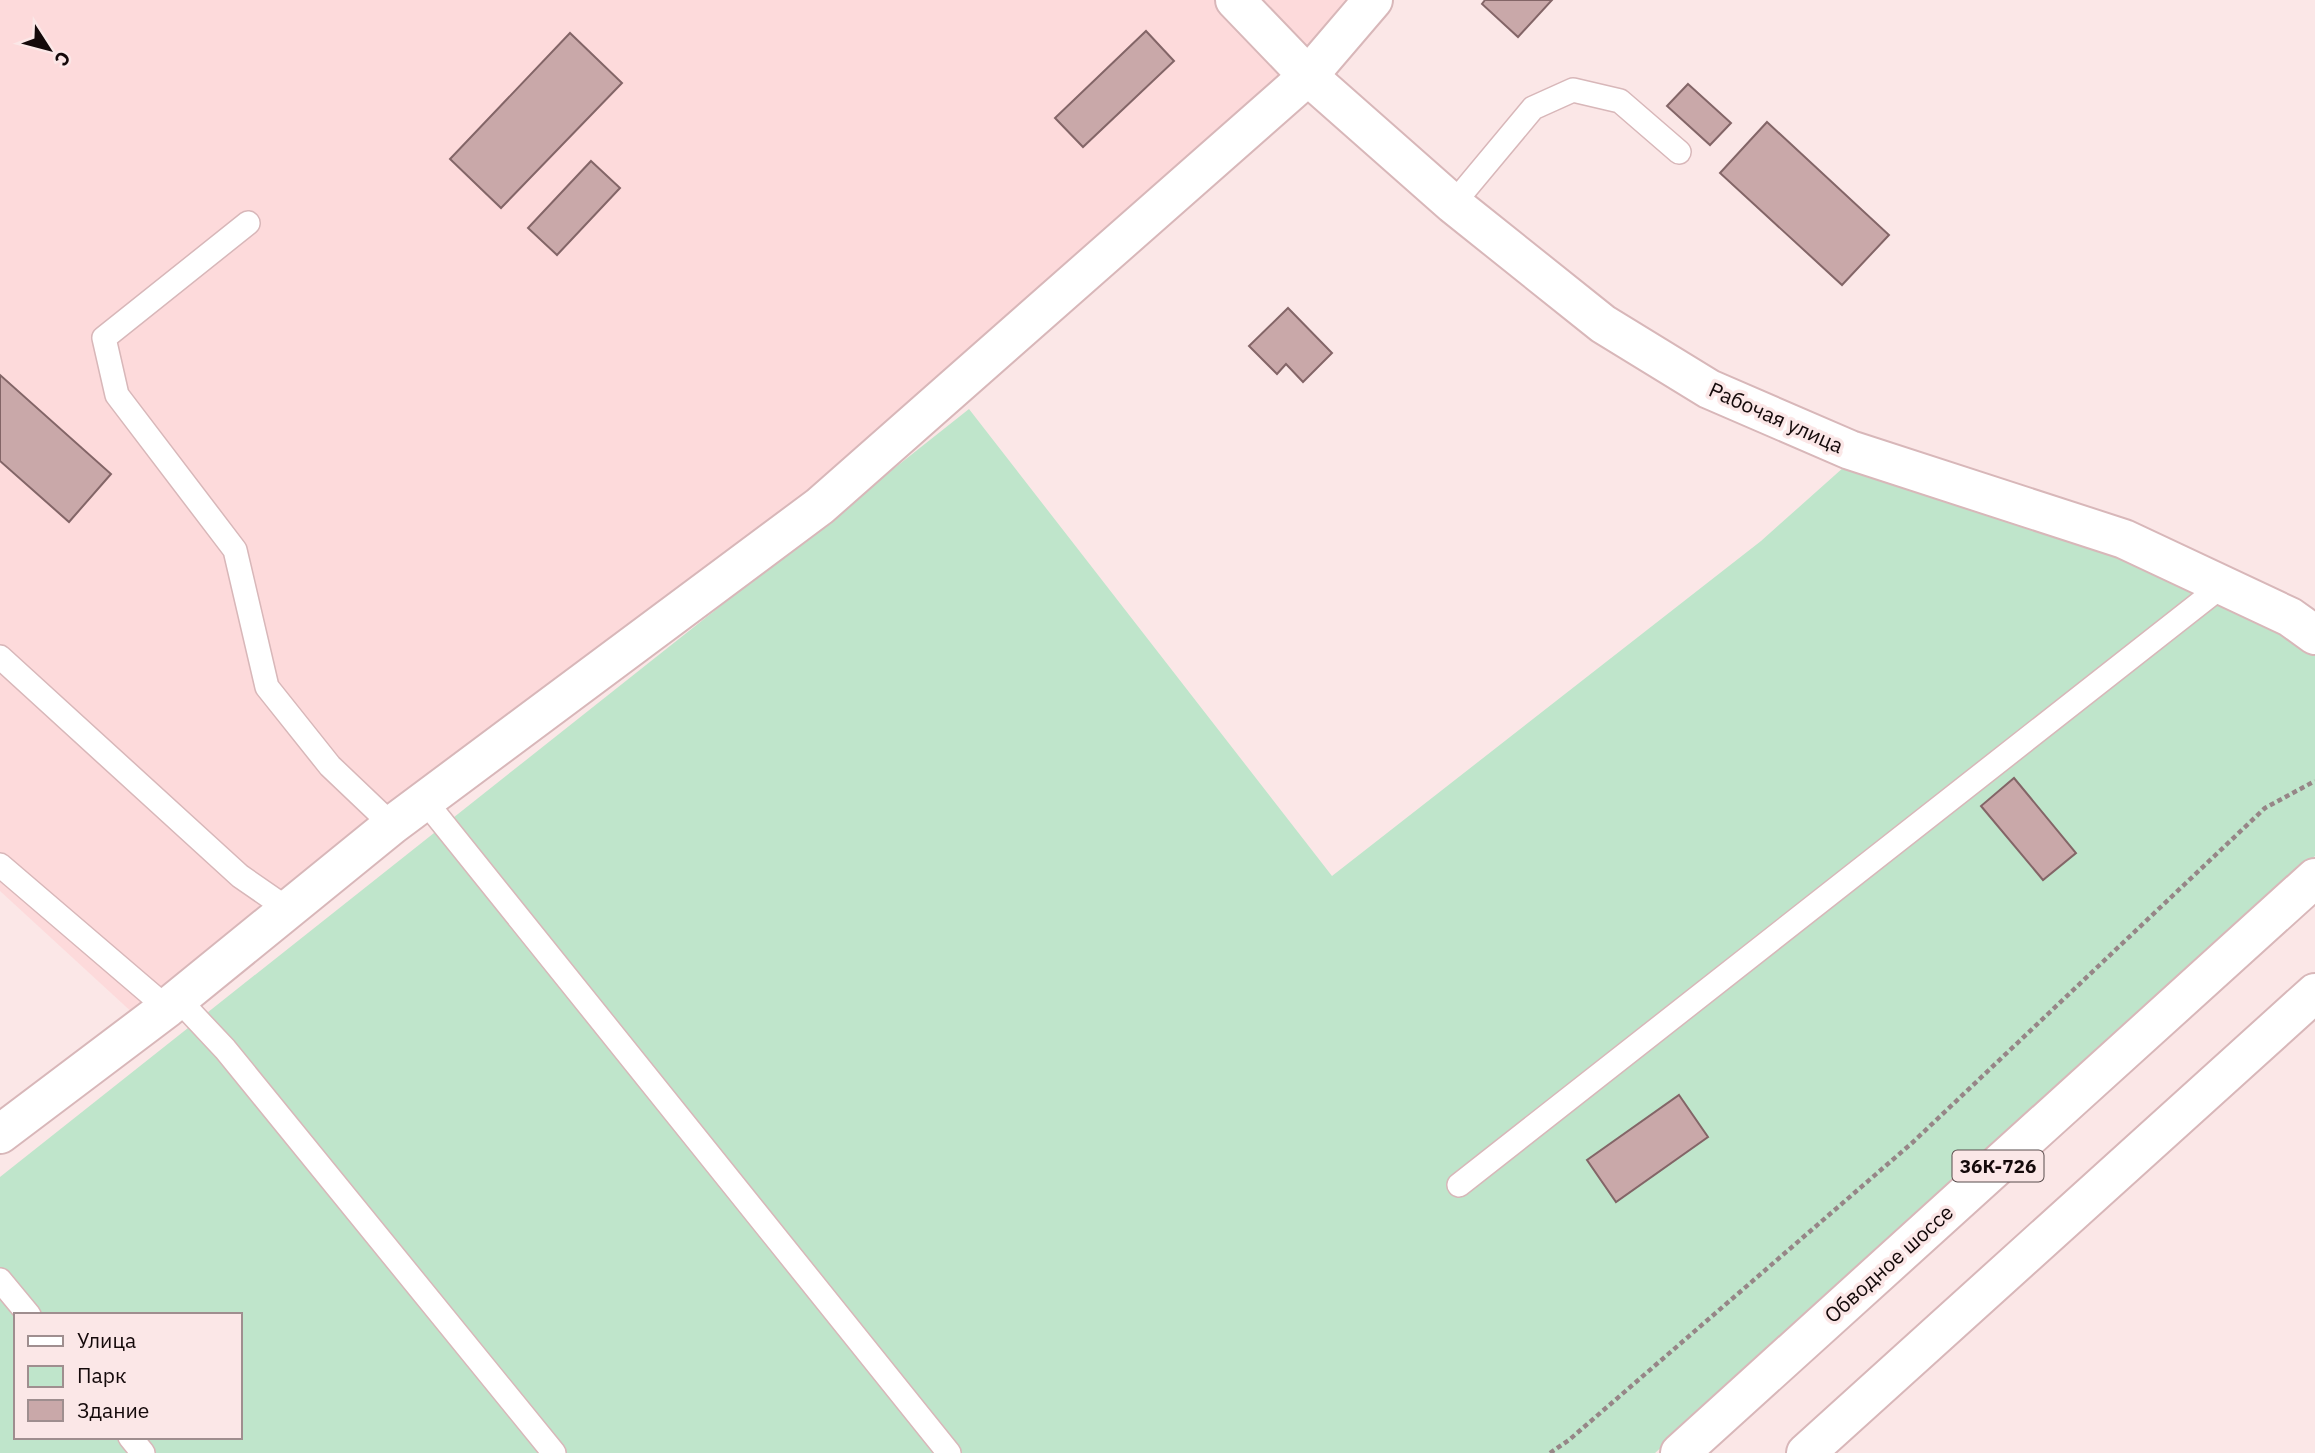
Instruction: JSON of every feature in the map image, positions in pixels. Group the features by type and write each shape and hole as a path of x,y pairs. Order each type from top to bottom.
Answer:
{"street":[{"name":"Рабочая улица","path":"1235,0 1308,76 1453,204 1603,324 1709,389 1850,450 2124,539 2290,617 2315,635"},
{"path":"0,1134 172,1004 392,825 820,506 1308,76 1373,0"},
{"name":"Обводное шоссе","path":"1680,1453 2315,878"},
{"path":"1806,1453 2315,993"}],"lane":[{"path":"1453,204 1533,108 1573,90 1620,101 1679,152"},
{"path":"248,223 104,338 117,395 236,550 267,687 330,766 392,825"},
{"path":"1459,1185 2222,585"},
{"path":"0,657 240,876 289,910"},
{"path":"425,801 949,1453"},
{"path":"0,865 225,1049 554,1453"},
{"path":"0,1280 27,1313"},
{"path":"132,1439 143,1453"}],"path":[{"path":"1550,1453 1569,1440 1912,1143 2265,808 2315,781"}],"shaded area":[{"path":"0,0 1360,0 1280,88 718,572 136,1016 0,891"}],"green space":[{"path":"969,409 1332,876 1761,541 1844,467 2129,561 2293,635 2315,653 2315,856 1655,1453 0,1453 0,1177"}],"building":[{"path":"1485,0 1552,0 1518,37 1482,4"},
{"path":"1146,31 1174,61 1083,147 1055,118"},
{"path":"570,33 622,83 501,208 450,159"},
{"path":"1688,84 1731,123 1710,145 1667,106"},
{"path":"1767,122 1889,235 1842,285 1720,173"},
{"path":"591,161 620,188 557,255 528,228"},
{"path":"1288,308 1332,353 1303,382 1286,364 1277,374 1249,346"},
{"path":"0,375 111,474 69,522 0,461"},
{"path":"2014,778 2076,853 2043,880 1981,806"},
{"path":"1679,1095 1708,1137 1616,1202 1587,1160"}]}
